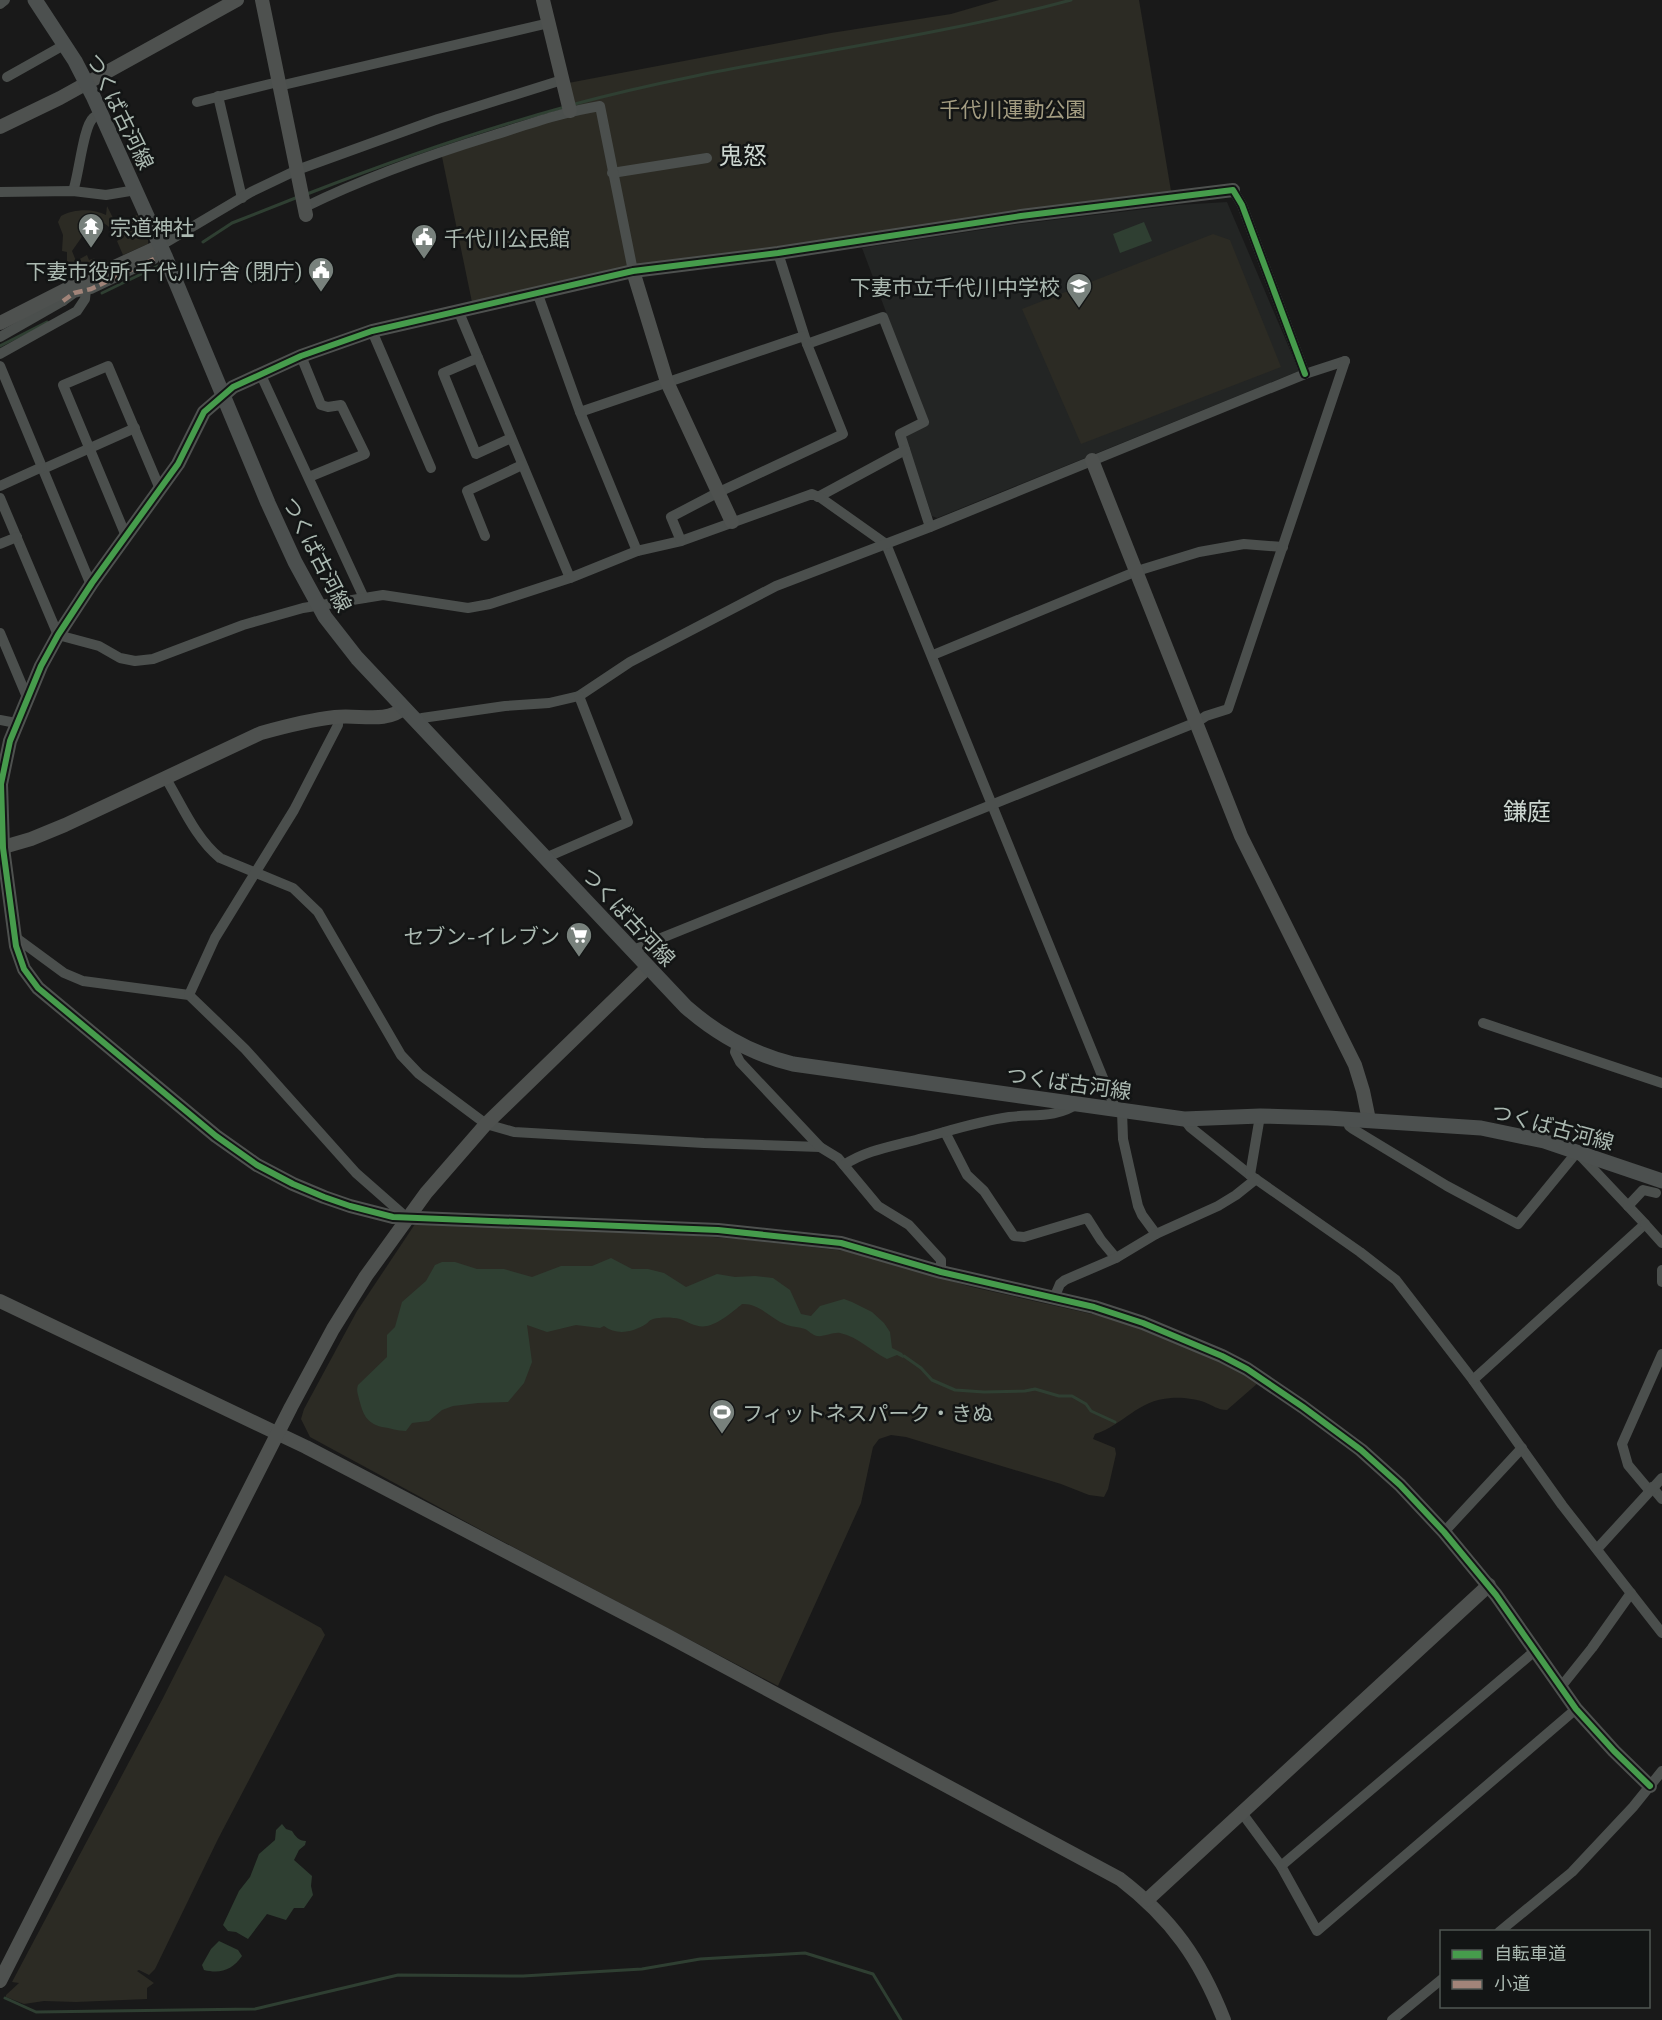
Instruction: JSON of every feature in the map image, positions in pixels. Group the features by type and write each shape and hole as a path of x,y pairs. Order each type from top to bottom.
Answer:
{"main road":[{"name":"つくば古河線","path":"35,0 87,83 136,190 157,253 223,394 268,503 318,606 345,644 404,708 648,968 699,1019 737,1044 764,1056 793,1064 1184,1119 1260,1116 1369,1120 1481,1128 1510,1133 1577,1152 1661,1186"}],"street":[{"path":"0,4 5,0"},
{"path":"0,127 87,83 237,0"},
{"path":"262,0 306,211 350,185 430,156 570,111 600,106 633,271 667,382 732,522"},
{"path":"543,0 570,111"},
{"path":"197,102 549,23"},
{"path":"7,77 64,45"},
{"path":"0,337 87,285 157,253 242,198 297,170 438,119 562,80"},
{"path":"218,96 242,198"},
{"path":"73,191 78,177 85,133 92,118 101,114"},
{"path":"612,173 707,158"},
{"path":"0,192 73,191 106,195 136,190"},
{"path":"1305,374 1242,205 1233,190 1021,216 778,253 633,271 372,331 260,373 223,394 204,412 178,464 58,635 41,666 16,723 2,777 1,848 19,958 38,988 232,1148 257,1165 324,1197 381,1215 718,1230 819,1240 866,1249 940,1272 1094,1307 1201,1346 1247,1369 1286,1394 1361,1450 1400,1485 1489,1585 1576,1709 1650,1786"},
{"path":"681,541 671,517 843,434 806,340 778,253"},
{"path":"0,323 70,288 87,285"},
{"path":"0,354 77,311 86,299 87,285"},
{"path":"63,301 70,288"},
{"path":"537,292 580,412 637,551"},
{"path":"458,310 570,578"},
{"path":"580,412 667,382 883,317 924,422 900,434 930,527"},
{"path":"372,331 431,468"},
{"path":"301,356 321,405 328,407 341,405 364,454 309,477"},
{"path":"478,358 443,373 476,454 511,438"},
{"path":"416,721 422,718 505,706 549,703 579,696 630,662 776,586 930,527 1305,374 1344,361 1228,709 1206,716 1197,722 633,951"},
{"path":"0,366 91,585"},
{"path":"126,536 63,385 108,366 160,489"},
{"path":"260,373 364,598"},
{"path":"0,486 135,428"},
{"path":"818,497 905,450"},
{"path":"1092,460 1241,836 1355,1065 1369,1120"},
{"path":"485,536 467,491 522,465"},
{"path":"58,635 99,646 120,658 135,661 165,654 243,625 303,608 364,598 383,595 468,608 490,604 570,578 637,551 681,541 812,494 818,497 886,544 1119,1110 1138,1206 1156,1234"},
{"path":"0,498 58,635"},
{"path":"0,544 17,537"},
{"path":"933,655 1137,571 1199,552 1244,544 1283,547"},
{"path":"0,633 27,697"},
{"path":"545,858 628,822 579,696"},
{"path":"1,848 31,839 64,825 261,733 338,717 392,716 404,708"},
{"path":"189,995 214,938 305,791 338,725 338,717"},
{"path":"0,720 16,723"},
{"path":"165,777 212,852 220,858 293,888 318,912 401,1054 420,1074 486,1124 526,1134 820,1147"},
{"path":"15,937 64,973 83,981 189,995 245,1049 356,1173 406,1217"},
{"path":"0,1981 278,1433 333,1329 366,1276 406,1217 486,1124 648,968"},
{"path":"1483,1023 1662,1083"},
{"path":"737,1044 735,1052 740,1062 820,1147 844,1165 878,1206 909,1225 938,1255 942,1264 940,1272"},
{"path":"844,1165 857,1156 945,1132 1003,1118 1061,1112 1077,1104"},
{"path":"1054,1298 1060,1284 1065,1280 1116,1258 1156,1234 1218,1206 1236,1195 1253,1177 1260,1116"},
{"path":"1184,1119 1190,1127 1253,1177 1396,1280 1662,1633"},
{"path":"1349,1119 1349,1126 1353,1129 1447,1186 1518,1224 1577,1152 1662,1243"},
{"path":"945,1132 967,1174 984,1191 1014,1236 1024,1237 1088,1218 1101,1240 1116,1258"},
{"path":"1628,1206 1643,1190 1661,1186"},
{"path":"1473,1380 1645,1224"},
{"path":"1662,1270 1662,1282"},
{"path":"0,1302 278,1433 666,1635 1120,1879 1147,1900 1187,1945 1214,1995 1224,2020"},
{"path":"1662,1354 1622,1444 1628,1465 1662,1499"},
{"path":"1444,1532 1522,1448"},
{"path":"1597,1549 1662,1478"},
{"path":"1147,1900 1489,1585"},
{"path":"1560,1688 1592,1648 1630,1593"},
{"path":"1281,1866 1536,1650"},
{"path":"1242,1814 1281,1866 1317,1931 1576,1709"},
{"path":"1501,1930 1572,1872 1603,1840 1662,1771"},
{"path":"1392,2020 1440,1981"}],"shaded area":[{"name":"下妻市立千代川中学校","path":"1227,202 1299,371 937,518 932,516 904,434 928,424 862,248 1020,224 1178,205"},
{"path":"1144,222 1152,241 1120,253 1113,234"},
{"path":"611,1258 632,1269 648,1269 664,1273 686,1287 717,1274 773,1278 790,1290 801,1314 811,1316 820,1306 844,1299 872,1312 884,1323 890,1332 892,1348 904,1356 903,1358 897,1355 887,1359 853,1338 840,1333 815,1335 805,1329 789,1326 748,1304 742,1304 721,1320 703,1326 680,1319 666,1318 653,1319 641,1327 625,1332 614,1331 604,1326 600,1328 576,1325 547,1332 527,1325 532,1362 524,1383 508,1402 453,1406 442,1410 429,1421 412,1423 406,1431 382,1427 372,1423 366,1417 358,1394 358,1385 387,1357 387,1335 395,1327 402,1302 426,1281 435,1265 442,1262 455,1262 477,1269 504,1269 532,1277 561,1266 592,1266"},
{"path":"282,1824 299,1839 306,1841 294,1860 312,1876 313,1895 304,1908 294,1908 286,1920 267,1914 248,1939 236,1932 228,1931 223,1925 239,1891 250,1877 259,1854 275,1840 276,1830"},
{"path":"219,1941 238,1950 242,1956 226,1970 204,1970 202,1965 211,1949"}],"green space":[{"name":"千代川運動公園","path":"999,0 1139,0 1172,197 633,271 473,307 441,152 570,111 563,84 831,33 951,14"},
{"path":"107,206 116,224 137,215 148,244 123,255 117,241 124,237 122,232 114,235 104,223 89,224 72,251 76,261 87,255 89,260 95,258 91,262 94,269 65,283 56,265 67,265 67,252 62,251 63,235 58,222 61,216 83,210 106,215"},
{"path":"1213,234 1230,240 1281,367 1081,444 1022,309"},
{"name":"フィットネスパーク・きぬ","path":"415,1224 656,1233 739,1239 846,1251 972,1287 1114,1319 1196,1350 1258,1383 1227,1410 1188,1398 1159,1400 1149,1403 1095,1434 1093,1439 1115,1448 1116,1454 1104,1497 1089,1495 1061,1484 906,1437 891,1435 879,1439 873,1447 861,1503 778,1686 310,1437 301,1419 304,1409 357,1311"},
{"path":"225,1575 321,1628 325,1635 218,1839 155,1969 149,1975 137,1971 154,1983 147,1988 147,1999 44,2001 24,2004 6,1997 19,1983 12,1982 162,1700"}],"waterway":[{"path":"571,105 633,89 946,29 1071,0"},
{"path":"307,194 435,147 565,107"},
{"path":"203,242 232,223 298,197"},
{"path":"102,293 158,266"},
{"path":"0,346 47,322"},
{"path":"904,1356 921,1368 932,1380 955,1390 984,1392 1035,1389 1059,1396 1072,1396 1086,1404 1091,1411 1115,1422"},
{"path":"5,1998 36,2012 255,2009 398,1975 523,1976 642,1969 700,1959 805,1953 873,1974 901,2020"}],"marked path":[{"path":"63,301 74,293 91,289 154,259"}],"cycle path":[{"path":"1305,374 1242,205 1233,190 1021,216 778,253 633,271 372,331 301,356 233,387 204,412 178,464 92,583 41,666 10,741 1,784 3,848 16,946 24,969 38,988 216,1136 257,1165 293,1184 350,1206 393,1217 718,1230 841,1243 941,1272 1094,1307 1143,1323 1222,1356 1247,1369 1303,1407 1361,1450 1400,1485 1444,1532 1496,1595 1576,1709 1650,1786"}],"place":[{"name":"宗道神社","path":"91,249"},
{"name":"千代川公民館","path":"424,260"},
{"name":"下妻市役所 千代川庁舎 (閉庁)","path":"321,293"},
{"name":"下妻市立千代川中学校","path":"1079,309"},
{"name":"セブン-イレブン","path":"579,958"},
{"name":"フィットネスパーク・きぬ","path":"722,1435"}],"district":[{"name":"鬼怒","path":"743,154"},
{"name":"鎌庭","path":"1527,810"}]}
